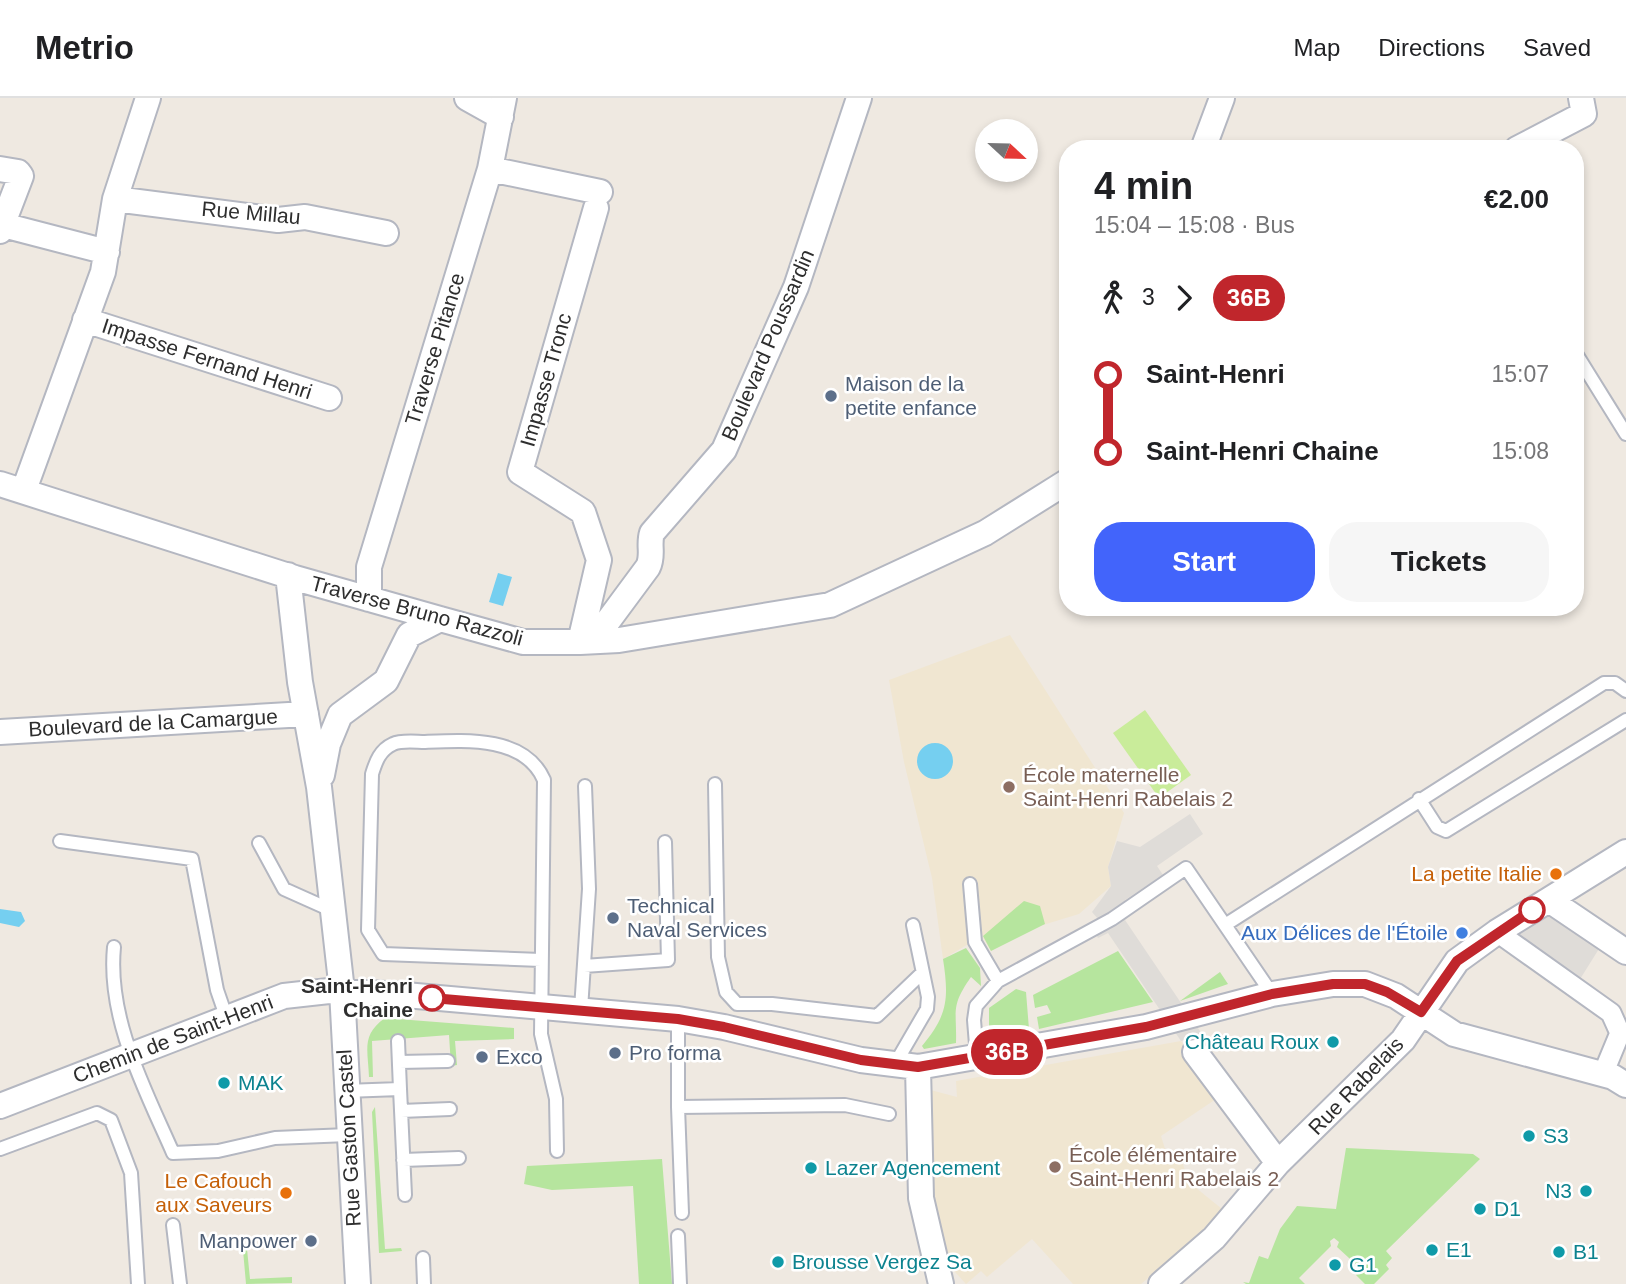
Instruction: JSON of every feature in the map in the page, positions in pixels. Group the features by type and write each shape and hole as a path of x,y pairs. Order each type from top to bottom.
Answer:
{"street":[{"path":"24,490 103,272 115,199 148,98"},
{"path":"467,98 503,107"},
{"name":"Boulevard Poussardin","path":"590,641 648,566 652,558 652,533 724,450 796,287 859,98"},
{"path":"1206,140 1222,98"},
{"path":"1531,140 1582,106"},
{"name":"Traverse Pitance","path":"369,599 369,567 490,169 503,107"},
{"path":"0,169 21,176 2,228 107,251"},
{"name":"Impasse Tronc","path":"490,169 598,200 520,472 583,512 599,560 590,641"},
{"name":"Rue Millau","path":"115,199 278,220 305,217 386,233"},
{"name":"Impasse Fernand Henri","path":"85,320 329,398"},
{"name":"Traverse Bruno Razzoli","path":"0,484 288,575 523,642 619,640 830,605 985,533 1059,487"},
{"path":"288,575 306,714 319,787"},
{"path":"319,787 328,744 341,715 386,681 409,635 440,619"},
{"name":"Boulevard de la Camargue","path":"0,732 306,714"},
{"name":"Rue Gaston Castel","path":"319,787 342,991 345,1091 358,1284"},
{"name":"Rue Rabelais","path":"1161,1284 1214,1238 1278,1163 1403,1040 1457,961 1497,932 1626,852"},
{"path":"1549,900 1626,952"},
{"path":"1497,932 1611,1013 1620,1033 1603,1074"},
{"name":"Chemin de Saint-Henri","path":"0,1106 284,996 342,991 678,1019 724,1027 861,1060 906,1066 978,1057 1146,1027 1272,994 1333,984 1365,984 1387,992 1454,1034 1603,1074 1626,1085"},
{"path":"1195,1052 1278,1163"},
{"path":"906,1066 921,1198 941,1284"}],"lane":[{"path":"1584,366 1626,433"},
{"path":"1225,925 1604,683 1615,683 1626,691"},
{"path":"306,714 322,718 341,715"},
{"path":"1419,799 1437,827 1446,831 1626,720"},
{"path":"541,960 383,954 368,930 372,774 377,756 394,743 469,740 516,751 537,763 544,780 541,960 540,1006 541,1034 556,1099 557,1151"},
{"path":"715,785 718,957 726,992 737,1004 772,1004 877,1016 921,974"},
{"path":"581,1009 589,889 585,786"},
{"path":"60,841 192,859 216,990 228,1019"},
{"path":"584,966 668,960 665,842"},
{"path":"260,843 284,889 331,910"},
{"path":"978,1057 974,1020 976,1006 998,981 1112,919 1186,868 1272,994"},
{"path":"970,884 975,942 998,981"},
{"path":"906,1066 928,997 921,974 913,925"},
{"path":"114,947 112,974 131,1055 173,1153 218,1151 275,1138 348,1135"},
{"path":"678,1019 682,1213"},
{"path":"398,1041 405,1195"},
{"path":"399,1062 448,1060"},
{"path":"345,1091 400,1089"},
{"path":"678,1107 845,1105 888,1114"},
{"path":"401,1111 450,1109"},
{"path":"0,1149 97,1113 111,1120 131,1173 138,1284"},
{"path":"403,1160 459,1158"},
{"path":"173,1225 180,1284"},
{"path":"678,1236 680,1284"},
{"path":"423,1258 424,1284"}],"shaded area":[{"name":"École maternelle Saint-Henri Rabelais 2","path":"1010,635 1124,813 1108,867 1111,886 1079,914 1033,928 991,951 982,936 943,959 932,878 904,762 889,680"},
{"path":"1190,814 1203,834 1157,866 1163,875 1125,900 1134,913 1125,920 1202,1034 1181,1041 1108,933 1098,938 1090,924 1098,919 1092,912 1111,886 1108,867 1117,841 1140,847"},
{"path":"1550,910 1602,944 1577,984 1511,938"},
{"name":"École élémentaire Saint-Henri Rabelais 2","path":"1181,1041 1219,1097 1161,1136 1166,1152 1177,1149 1190,1183 1222,1209 1200,1235 1141,1284 1073,1284 1032,1239 987,1277 981,1271 966,1284 946,1262 933,1217 923,1088 957,1097 956,1081"}],"green space":[{"path":"1145,710 1191,775 1159,798 1113,733"},
{"path":"1024,901 1040,906 1045,924 991,951 983,936"},
{"path":"966,948 980,968 981,986 971,977 960,995 956,1009 956,1043 924,1049 922,1046 937,1025 945,1006 943,959"},
{"path":"1118,951 1153,1002 1039,1029 1037,1017 1051,1013 1047,1005 1035,1008 1033,995"},
{"path":"1220,972 1228,984 1180,1001"},
{"path":"1016,989 1026,992 1029,1029 989,1039 989,1008"},
{"path":"385,1018 514,1028 514,1039 455,1041 457,1065 451,1066 449,1035 372,1041 373,1077 369,1077 369,1037 377,1024"},
{"path":"375,1107 385,1249 401,1248 402,1251 379,1253 372,1112"},
{"path":"1346,1148 1473,1154 1480,1159 1386,1251 1392,1258 1386,1265 1389,1269 1374,1284 1365,1284 1356,1275 1361,1269 1337,1247 1339,1242 1334,1238 1330,1241 1331,1246 1299,1278 1305,1284 1246,1284 1243,1282 1249,1283 1259,1256 1268,1259 1280,1229 1297,1206 1336,1209"},
{"path":"662,1159 672,1284 639,1284 633,1186 552,1190 524,1184 527,1166"},
{"path":"247,1249 250,1279 292,1277 292,1283 246,1284 243,1250"}],"water":[{"path":"498,573 512,577 503,606 489,602"},
{"path":"935,743 948,748 953,761 948,774 935,779 922,774 917,761 922,748"},
{"path":"0,909 21,912 25,921 19,927 0,923"}],"bus line":[{"name":"36B","path":"432,998 678,1019 724,1027 861,1060 918,1067 1146,1027 1272,994 1333,984 1365,984 1396,996 1421,1012 1457,961 1532,910"}],"place":[{"name":"Maison de la petite enfance","path":"831,396"},
{"name":"École maternelle Saint-Henri Rabelais 2","path":"1009,787"},
{"name":"La petite Italie","path":"1556,874"},
{"name":"Technical Naval Services","path":"613,918"},
{"name":"Aux Délices de l'Étoile","path":"1462,933"},
{"name":"Saint-Henri Chaine","path":"432,998"},
{"name":"Château Roux","path":"1333,1042"},
{"name":"Pro forma","path":"615,1053"},
{"name":"Exco","path":"482,1057"},
{"name":"MAK","path":"224,1083"},
{"name":"S3","path":"1529,1136"},
{"name":"École élémentaire Saint-Henri Rabelais 2","path":"1055,1167"},
{"name":"Lazer Agencement","path":"811,1168"},
{"name":"N3","path":"1586,1191"},
{"name":"Le Cafouch aux Saveurs","path":"286,1193"},
{"name":"D1","path":"1480,1209"},
{"name":"Manpower","path":"311,1241"},
{"name":"E1","path":"1432,1250"},
{"name":"B1","path":"1559,1252"},
{"name":"Brousse Vergez Sa","path":"778,1262"},
{"name":"G1","path":"1335,1265"}]}
